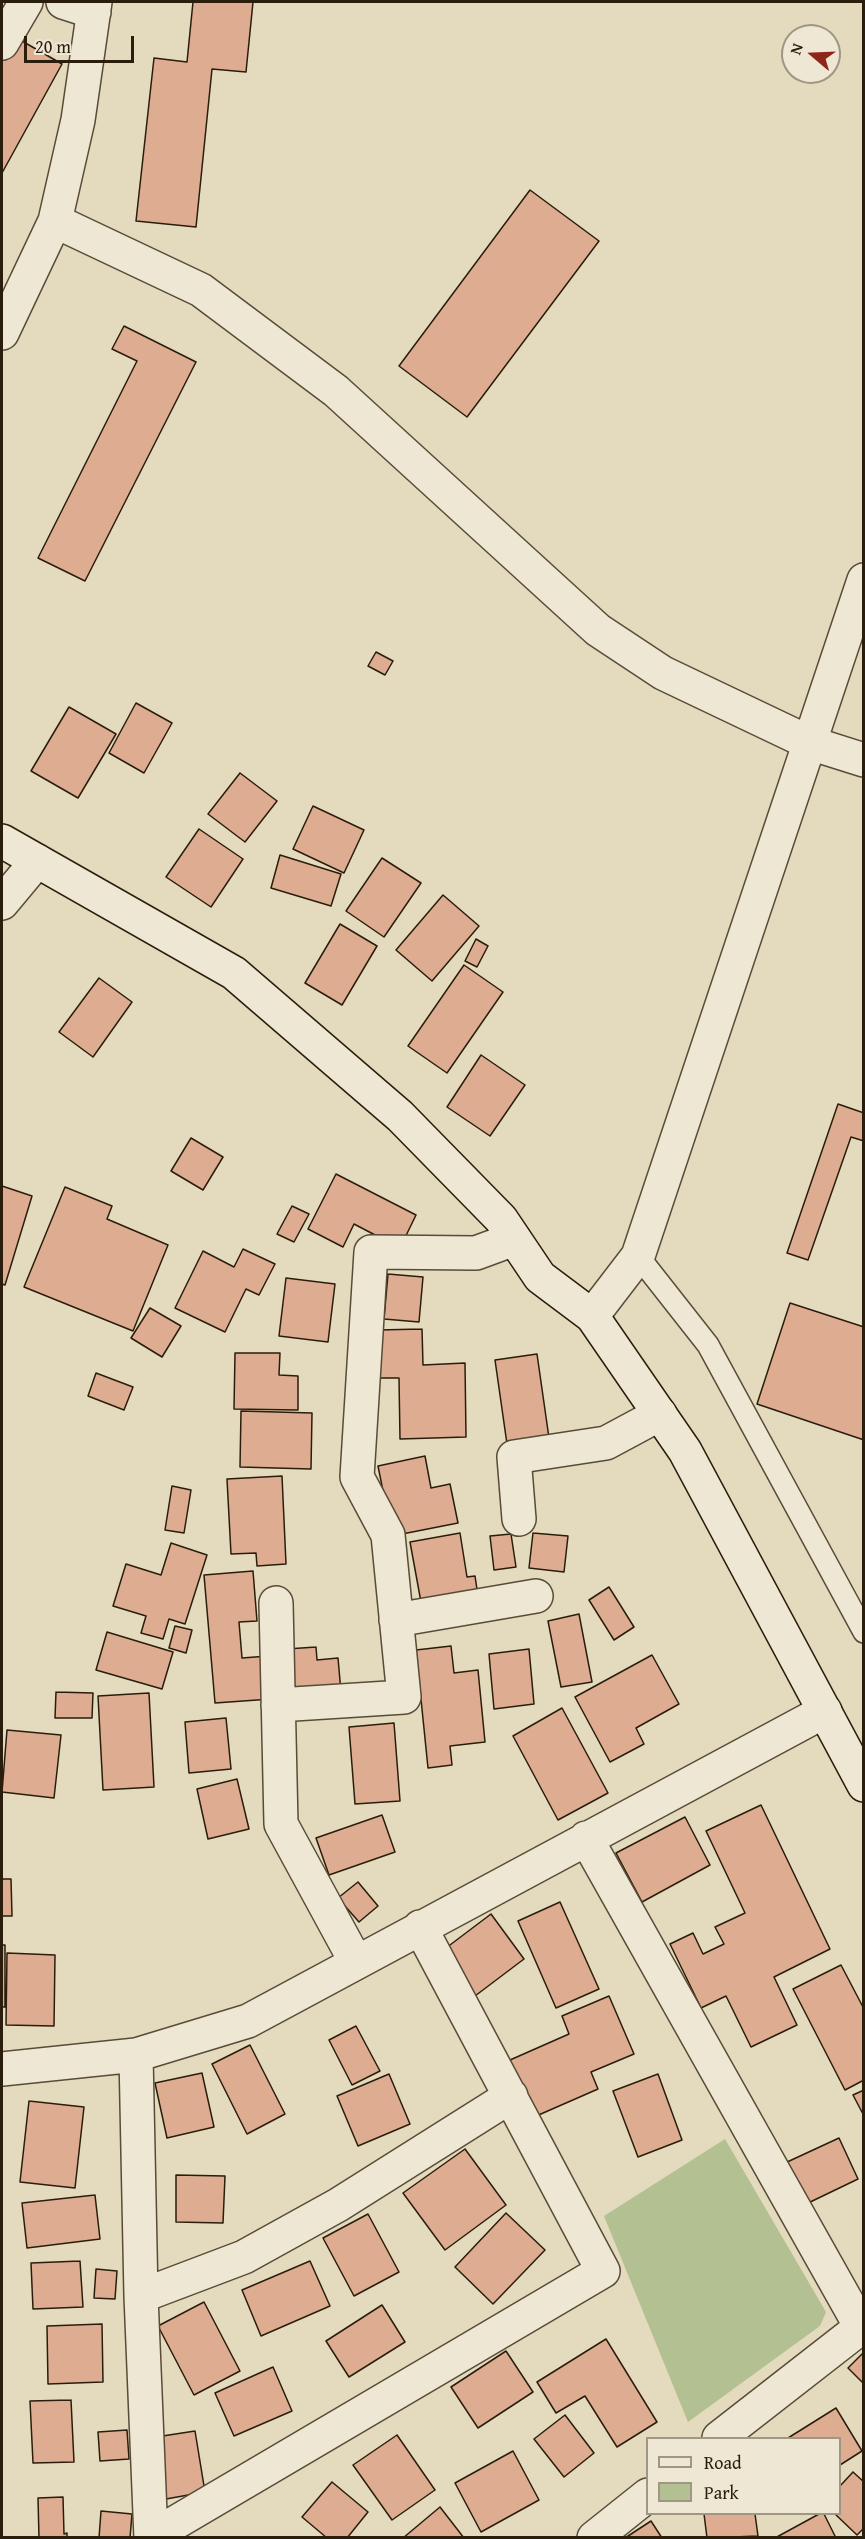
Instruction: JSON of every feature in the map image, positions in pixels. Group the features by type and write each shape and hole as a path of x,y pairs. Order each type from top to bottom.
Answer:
{"street":[{"path":"2,43 26,2"},
{"path":"2,333 55,221 78,120 94,7 63,2"},
{"path":"55,221 201,290 336,391 598,630 663,673 810,742 864,759"},
{"path":"592,1316 638,1256 864,580"},
{"path":"2,841 234,973 400,1116 501,1220 540,1277 592,1316 685,1450 864,1785"},
{"path":"2,903 37,861"},
{"path":"278,1705 404,1698 388,1534 357,1477 371,1252 476,1253 514,1239"},
{"path":"519,1519 514,1456 606,1443 660,1414"},
{"path":"396,1620 536,1596"},
{"path":"276,1603 281,1824 356,1962"},
{"path":"2,2069 136,2055 248,2021 825,1711"},
{"path":"586,1838 862,2326 722,2437"},
{"path":"136,2055 141,2295 151,2537 603,2271 420,1927"},
{"path":"141,2295 244,2257 338,2205 511,2096"},
{"path":"594,2538 646,2497"}],"lane":[{"path":"638,1256 708,1345 864,1632"}],"green space":[{"path":"725,2139 826,2312 820,2326 688,2422 604,2216"}],"building":[{"path":"193,2 253,2 246,72 212,69 196,227 136,221 154,58 187,62"},
{"path":"15,37 62,64 2,173 2,60"},
{"path":"530,190 599,241 467,417 399,366"},
{"path":"124,326 196,362 85,581 38,558 137,361 112,349"},
{"path":"376,652 393,661 385,675 368,666"},
{"path":"136,703 172,723 144,773 109,753"},
{"path":"69,707 116,734 78,798 31,771"},
{"path":"240,773 277,801 245,842 208,814"},
{"path":"313,806 364,830 344,873 293,849"},
{"path":"199,829 243,859 211,907 166,877"},
{"path":"280,855 341,874 331,906 271,888"},
{"path":"382,858 421,883 384,937 346,911"},
{"path":"443,895 479,926 432,981 396,950"},
{"path":"340,924 377,946 342,1005 305,983"},
{"path":"476,939 488,946 477,967 465,961"},
{"path":"464,965 503,992 447,1073 408,1046"},
{"path":"99,978 132,1002 93,1057 59,1032"},
{"path":"481,1055 525,1085 490,1136 447,1107"},
{"path":"838,1104 864,1113 864,1141 851,1137 808,1260 787,1253"},
{"path":"191,1138 223,1157 203,1190 171,1171"},
{"path":"336,1174 416,1215 400,1248 354,1224 343,1247 308,1229"},
{"path":"2,1186 32,1196 5,1285 2,1284"},
{"path":"65,1187 112,1206 107,1219 168,1245 133,1331 24,1287"},
{"path":"292,1206 309,1214 294,1242 277,1234"},
{"path":"243,1249 275,1264 259,1295 246,1289 225,1332 175,1308 203,1251 234,1267"},
{"path":"388,1274 423,1277 419,1322 384,1319"},
{"path":"286,1278 335,1284 328,1342 279,1336"},
{"path":"790,1303 864,1327 864,1440 757,1404"},
{"path":"150,1308 181,1326 162,1357 131,1338"},
{"path":"422,1329 423,1365 465,1363 466,1437 400,1439 399,1378 379,1378 378,1330"},
{"path":"235,1353 280,1353 279,1375 298,1376 298,1410 234,1409"},
{"path":"537,1354 550,1445 508,1451 495,1360"},
{"path":"96,1373 133,1387 124,1410 88,1396"},
{"path":"241,1411 312,1413 311,1469 240,1467"},
{"path":"425,1456 431,1488 450,1484 458,1523 392,1536 378,1466"},
{"path":"282,1476 286,1564 257,1566 256,1553 231,1554 227,1479"},
{"path":"172,1486 191,1490 184,1533 165,1530"},
{"path":"460,1533 467,1577 475,1576 479,1603 423,1613 410,1542"},
{"path":"533,1533 568,1536 564,1572 529,1568"},
{"path":"511,1534 516,1567 494,1570 490,1536"},
{"path":"171,1543 207,1555 185,1624 169,1619 163,1639 141,1633 146,1616 113,1606 126,1564 161,1575"},
{"path":"253,1571 257,1621 239,1622 242,1658 268,1656 271,1699 215,1703 204,1575"},
{"path":"609,1587 634,1627 614,1640 589,1600"},
{"path":"579,1614 592,1682 561,1687 548,1621"},
{"path":"175,1626 192,1630 186,1653 169,1648"},
{"path":"107,1632 173,1652 162,1689 96,1670"},
{"path":"451,1646 454,1673 478,1670 485,1742 450,1746 452,1765 428,1768 416,1650"},
{"path":"316,1647 317,1660 338,1658 341,1692 290,1696 287,1649"},
{"path":"529,1649 534,1704 494,1709 489,1654"},
{"path":"652,1655 679,1704 636,1728 644,1744 610,1762 575,1697"},
{"path":"56,1692 93,1693 92,1718 55,1718"},
{"path":"149,1693 154,1787 103,1790 98,1696"},
{"path":"562,1708 608,1793 558,1820 513,1736"},
{"path":"226,1718 231,1769 189,1773 185,1722"},
{"path":"394,1723 400,1801 355,1804 349,1727"},
{"path":"7,1730 61,1735 54,1798 2,1792"},
{"path":"237,1779 249,1829 208,1839 197,1789"},
{"path":"761,1805 830,1949 774,1977 797,2025 751,2047 726,1996 701,2008 670,1944 693,1933 703,1954 724,1944 715,1927 745,1913 706,1831"},
{"path":"382,1815 395,1852 329,1875 316,1838"},
{"path":"685,1817 710,1865 642,1902 616,1853"},
{"path":"2,1879 11,1879 12,1916 2,1916"},
{"path":"358,1882 378,1906 359,1922 338,1898"},
{"path":"560,1902 599,1989 556,2008 518,1921"},
{"path":"491,1914 524,1959 475,1996 442,1951"},
{"path":"2,1945 5,1945 5,2007 2,2007"},
{"path":"7,1953 55,1955 54,2026 6,2025"},
{"path":"841,1965 864,2009 864,2080 845,2090 793,1989"},
{"path":"609,1996 634,2054 591,2072 598,2089 534,2117 510,2060 569,2034 562,2016"},
{"path":"356,2026 380,2071 352,2085 329,2040"},
{"path":"250,2045 285,2114 247,2134 212,2064"},
{"path":"202,2073 214,2127 167,2138 155,2083"},
{"path":"389,2074 410,2124 358,2146 337,2096"},
{"path":"658,2074 682,2140 638,2157 613,2091"},
{"path":"864,2090 864,2116 853,2095"},
{"path":"29,2101 84,2107 75,2188 20,2182"},
{"path":"839,2138 858,2179 804,2205 785,2163"},
{"path":"465,2149 506,2205 445,2250 403,2193"},
{"path":"176,2175 225,2176 223,2223 176,2222"},
{"path":"95,2195 100,2239 27,2248 22,2203"},
{"path":"506,2213 545,2250 493,2304 455,2267"},
{"path":"368,2214 399,2272 354,2296 323,2238"},
{"path":"80,2261 83,2307 33,2309 31,2263"},
{"path":"310,2261 330,2306 261,2336 242,2290"},
{"path":"96,2269 117,2271 115,2299 94,2298"},
{"path":"204,2302 240,2371 194,2395 158,2326"},
{"path":"382,2305 405,2342 349,2377 326,2341"},
{"path":"102,2324 103,2382 48,2384 47,2326"},
{"path":"606,2339 657,2422 617,2447 585,2396 556,2413 537,2382"},
{"path":"506,2351 533,2392 478,2428 451,2387"},
{"path":"864,2352 864,2384 848,2368"},
{"path":"273,2367 292,2411 234,2436 215,2393"},
{"path":"71,2400 74,2462 33,2463 30,2401"},
{"path":"836,2408 862,2451 841,2464 841,2437 790,2437"},
{"path":"565,2415 594,2453 564,2477 534,2439"},
{"path":"127,2430 129,2459 100,2461 98,2432"},
{"path":"195,2431 205,2492 166,2499 156,2437"},
{"path":"397,2435 435,2490 392,2520 353,2465"},
{"path":"513,2451 539,2500 481,2532 455,2483"},
{"path":"853,2472 864,2482 864,2528 857,2535 836,2515 841,2515 841,2485"},
{"path":"332,2482 368,2512 347,2538 327,2538 302,2517"},
{"path":"63,2497 64,2534 67,2533 67,2538 39,2538 38,2498"},
{"path":"440,2507 464,2538 403,2538"},
{"path":"101,2511 132,2514 130,2538 99,2538"},
{"path":"704,2515 755,2515 758,2536 707,2538"},
{"path":"817,2515 824,2515 836,2538 775,2538"},
{"path":"651,2521 662,2538 625,2538"}]}
